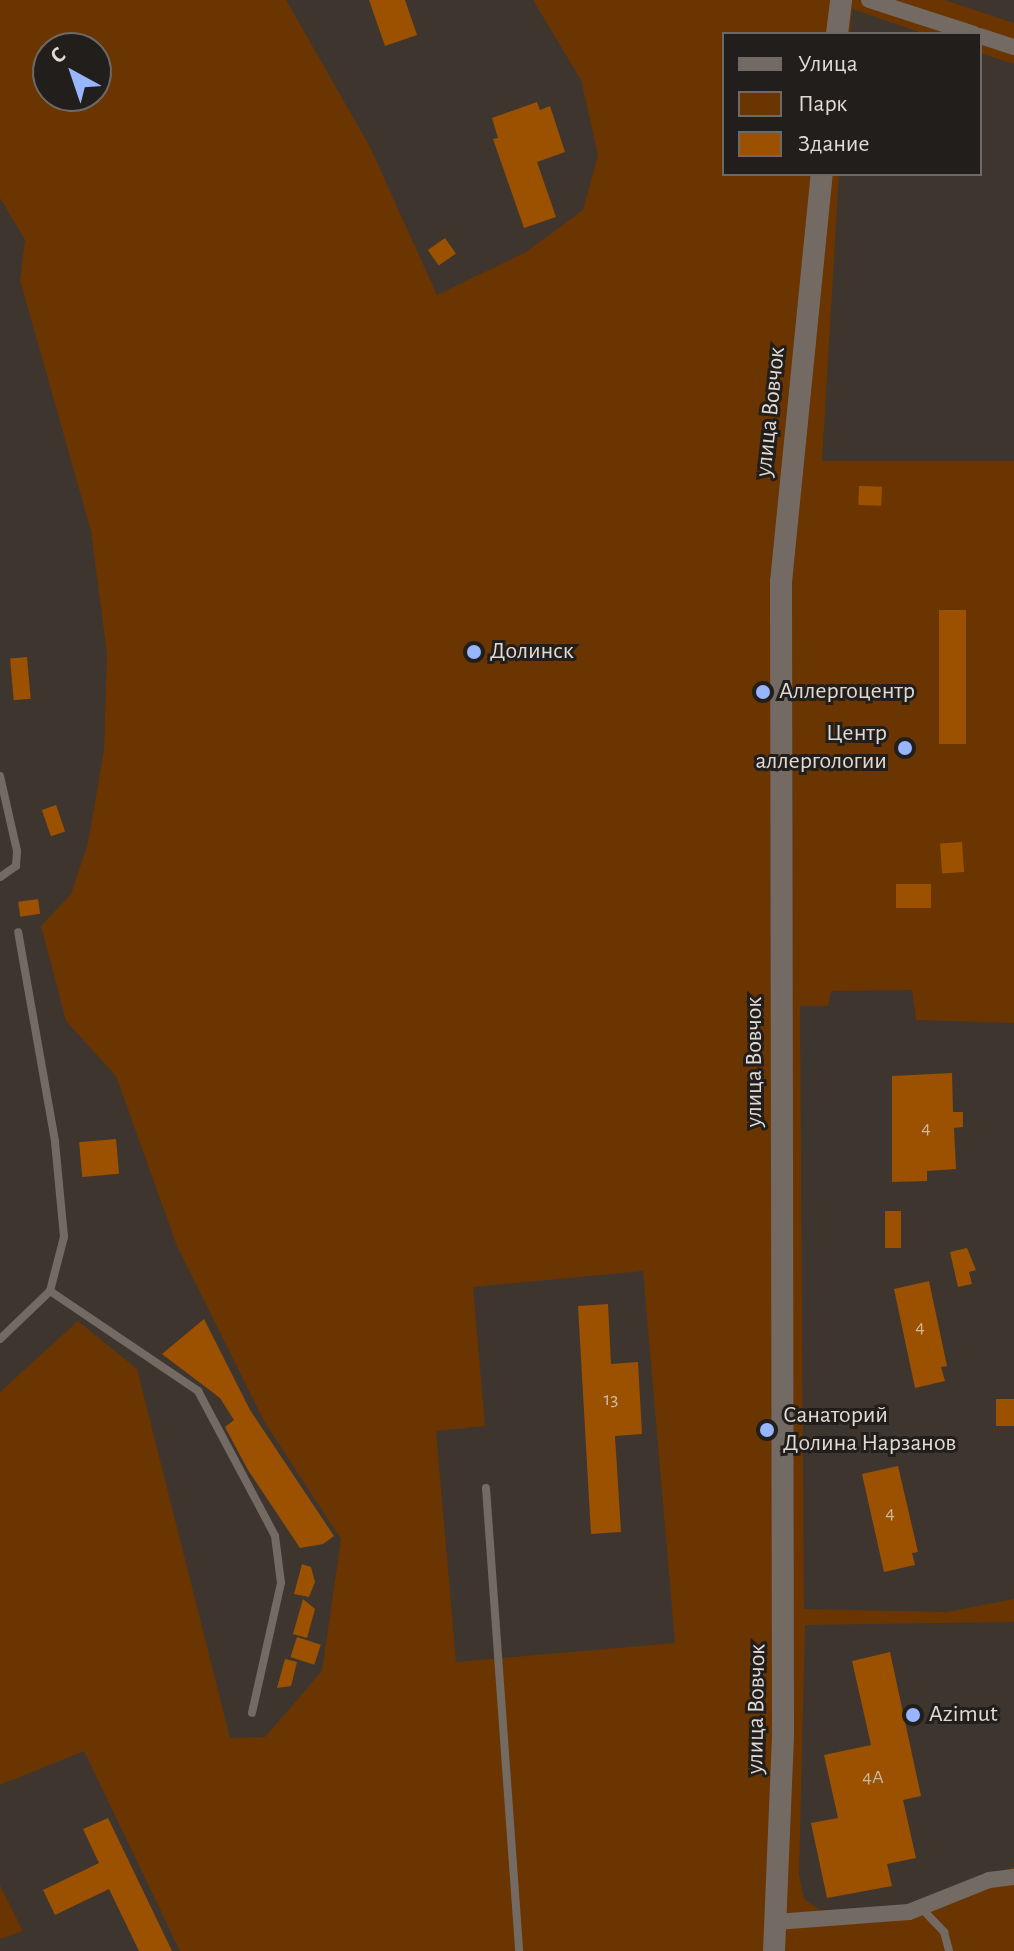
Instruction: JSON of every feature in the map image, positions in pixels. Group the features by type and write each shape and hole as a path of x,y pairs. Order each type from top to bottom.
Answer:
{"street":[{"path":"837,32 841,0"},
{"path":"869,0 968,32"},
{"path":"982,37 1014,47"},
{"name":"улица Вовчок","path":"774,1951 784,1628 781,582 822,176"},
{"path":"776,1922 922,1909 989,1880 1014,1877"}],"lane":[{"path":"0,776 17,851 16,866 0,877"},
{"path":"0,1339 50,1291 62,1247 64,1211 18,932"},
{"path":"50,1291 198,1391 275,1536 281,1583 252,1713"},
{"path":"486,1488 519,1951"},
{"path":"922,1909 944,1932 949,1951"}],"green space":[{"path":"0,0 286,0 370,147 437,295 526,252 583,210 598,155 581,80 533,0 945,0 1014,23 1014,64 982,54 982,32 919,32 852,9 850,32 722,32 722,176 839,176 822,461 1014,461 1014,1023 916,1020 912,990 831,991 828,1006 800,1006 804,1609 947,1612 1014,1599 1014,1622 805,1625 799,1875 804,1899 821,1911 911,1904 1014,1867 1014,1951 180,1951 84,1751 0,1785 0,1392 78,1321 137,1369 230,1738 265,1737 322,1671 341,1539 265,1423 177,1246 116,1076 66,1021 41,926 71,894 88,843 104,750 107,654 91,531 20,280 25,240 0,198","holes":["643,1271 675,1643 456,1662 436,1431 485,1426 473,1287"]},
{"path":"0,1885 23,1931 0,1939"}],"building":[{"path":"369,0 405,0 417,35 385,46"},
{"path":"537,102 540,110 550,106 565,152 537,162 556,217 524,228 493,139 498,138 492,118"},
{"path":"445,238 456,254 439,266 428,250"},
{"path":"859,486 882,487 881,506 858,505"},
{"path":"939,610 966,610 966,744 939,744"},
{"path":"27,657 31,699 14,700 10,658"},
{"path":"56,805 65,831 51,836 42,810"},
{"path":"962,842 964,872 942,873 940,844"},
{"path":"896,884 931,884 931,908 896,908"},
{"path":"38,899 40,914 20,917 18,902"},
{"path":"952,1073 953,1112 963,1112 963,1127 954,1128 956,1169 927,1171 927,1181 892,1182 892,1076"},
{"path":"116,1139 119,1174 82,1177 79,1142"},
{"path":"885,1211 901,1211 901,1248 885,1248"},
{"path":"967,1248 976,1270 969,1272 972,1284 958,1287 950,1252"},
{"path":"929,1281 947,1366 941,1367 945,1381 915,1388 894,1289"},
{"path":"608,1304 611,1364 638,1362 642,1434 615,1436 621,1532 591,1534 578,1306"},
{"path":"204,1319 250,1410 334,1536 323,1544 300,1548 248,1470 225,1427 234,1420 220,1398 162,1354"},
{"path":"996,1399 1014,1399 1014,1426 996,1426"},
{"path":"898,1466 918,1552 912,1553 915,1565 884,1572 862,1474"},
{"path":"302,1564 311,1567 315,1582 309,1597 294,1594"},
{"path":"303,1599 315,1609 307,1638 293,1634"},
{"path":"297,1637 321,1645 314,1665 291,1657"},
{"path":"890,1652 921,1796 903,1800 916,1858 887,1864 892,1886 827,1898 811,1823 838,1818 824,1755 871,1745 852,1661"},
{"path":"285,1659 297,1662 291,1686 277,1688"},
{"path":"108,1818 172,1951 139,1951 109,1889 55,1915 43,1890 99,1863 83,1829"}],"place":[{"name":"Долинск","path":"474,652"},
{"name":"Аллергоцентр","path":"763,692"},
{"name":"Центр аллергологии","path":"905,748"},
{"name":"Санаторий Долина Нарзанов","path":"767,1430"},
{"name":"Azimut","path":"913,1715"}]}
